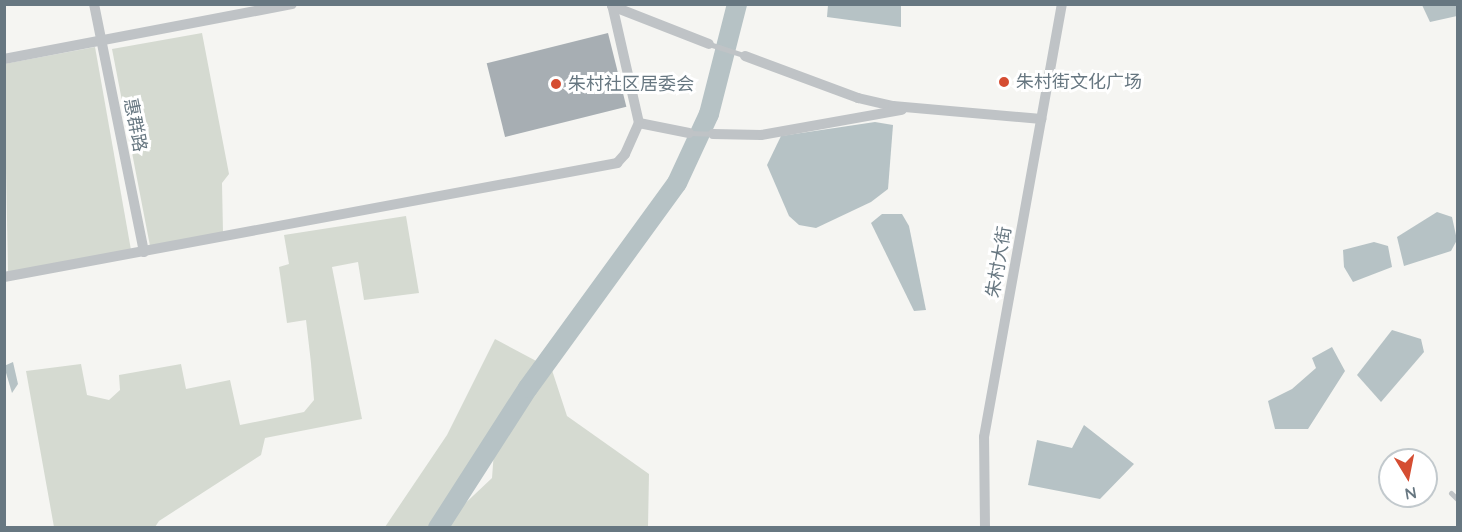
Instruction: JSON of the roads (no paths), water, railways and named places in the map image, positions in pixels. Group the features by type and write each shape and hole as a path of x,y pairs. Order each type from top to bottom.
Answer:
{"street":[{"name":"惠群路","path":"94,4 144,252"},
{"path":"4,59 292,4"},
{"name":"朱村大街","path":"985,528 984,437 1062,4"},
{"path":"612,5 709,44"},
{"path":"5,276 603,168 617,163 626,154 639,123 612,5"},
{"path":"746,56 858,98 910,109 1041,119"},
{"path":"713,134 761,135 910,109"},
{"path":"639,123 689,133"}],"lane":[{"path":"709,44 746,56"},
{"path":"689,133 713,134"},
{"path":"1451,493 1458,500"}],"waterway":[{"path":"438,528 528,388 677,183 709,114 737,4"}],"place":[{"name":"朱村街文化广场","path":"1004,82"},
{"name":"朱村社区居委会","path":"556,84"}]}
